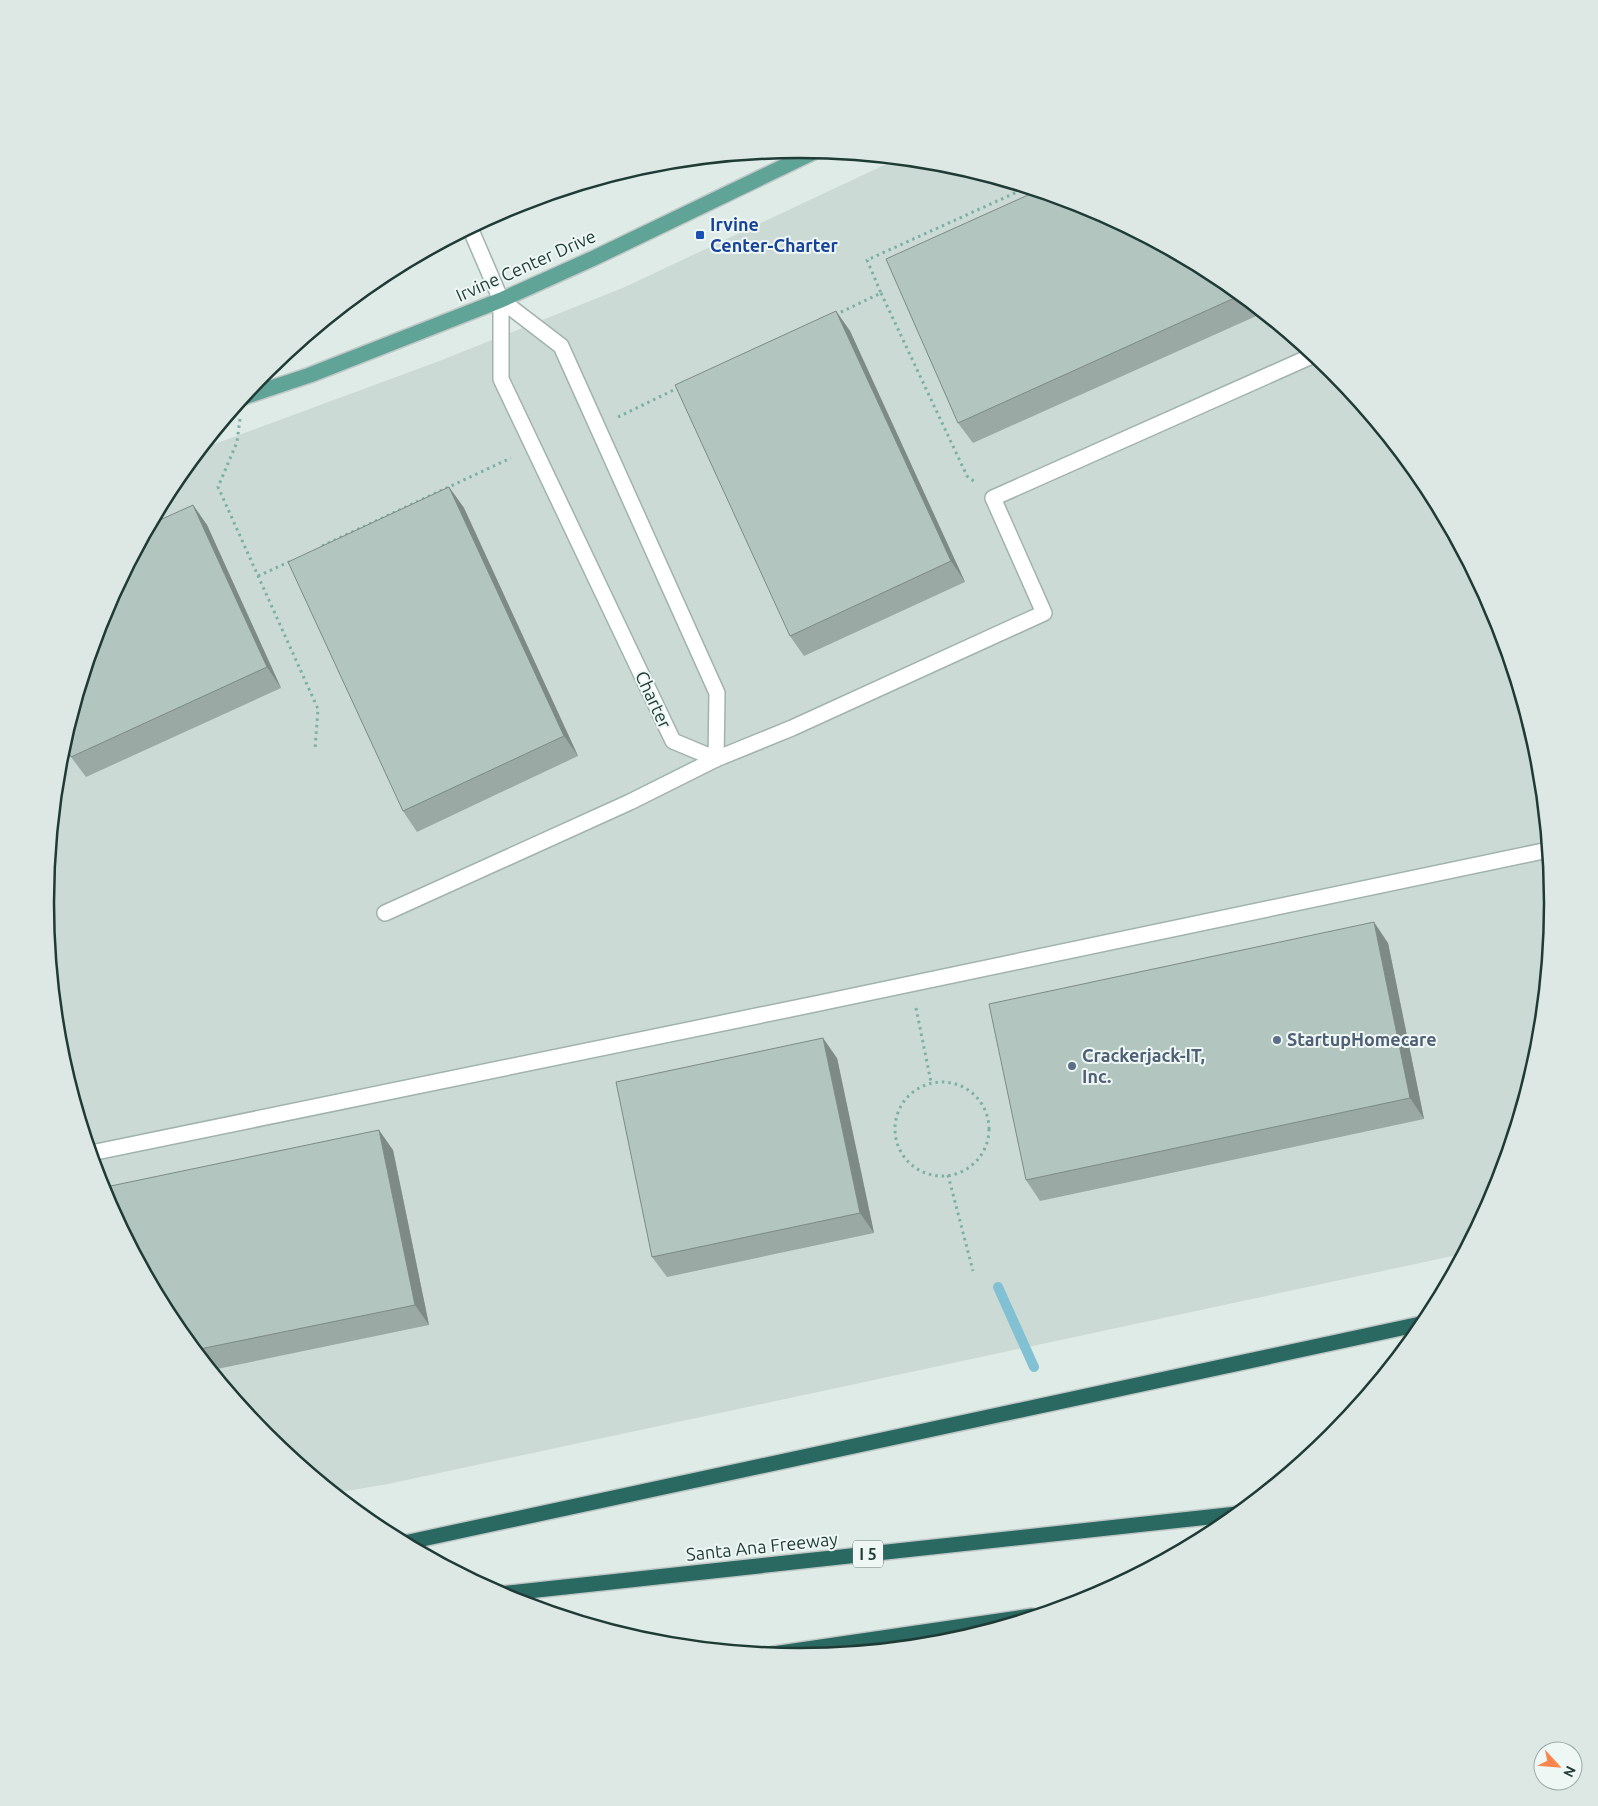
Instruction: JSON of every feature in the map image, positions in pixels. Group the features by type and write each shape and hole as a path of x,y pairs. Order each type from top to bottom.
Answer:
{"highway":[{"path":"414,1541 1413,1326"},
{"name":"Santa Ana Freeway","path":"515,1592 1223,1515"},
{"path":"816,1648 999,1621"}],"main road":[{"name":"Irvine Center Drive","path":"256,393 310,376 501,300 594,258 801,158"}],"street":[{"name":"Charter","path":"472,233 501,300 501,379 673,741 716,759 717,692 561,346 501,300"},
{"path":"386,913 630,802 716,759 792,728 1044,613 993,498 1307,358"},
{"path":"96,1152 1543,851"}],"path":[{"path":"993,498 967,476 867,260 1019,191"},
{"path":"828,318 881,293"},
{"path":"597,426 686,385"},
{"path":"240,416 237,442 218,487 318,709 315,749"},
{"path":"319,547 534,448"},
{"path":"258,576 293,560"},
{"path":"912,983 931,1082"},
{"path":"947,1081 963,1086 976,1095 985,1110 990,1126 988,1141 982,1154 972,1165 959,1173 948,1175 929,1174 915,1168 904,1158 897,1145 894,1130 896,1115 904,1100 916,1089 931,1082 947,1081"},
{"path":"948,1175 972,1271"}],"shaded area":[{"path":"888,163 944,172 992,183 1039,197 1084,214 1172,258 1213,283 1253,312 1326,376 1359,412 1390,449 1419,489 1467,573 1488,618 1505,663 1519,710 1538,806 1543,854 1543,952 1530,1048 1519,1096 1505,1143 1488,1188 1455,1256 388,1484 342,1492 272,1430 239,1394 208,1357 179,1317 131,1233 110,1188 93,1143 79,1096 68,1048 55,952 55,854 68,758 79,710 93,663 110,618 154,530 179,489 211,445 442,360 625,287"}],"building":[{"path":"1030,194 1084,214 1129,235 1172,258 1234,298 958,423 886,259"},
{"path":"836,311 951,561 790,636 675,385"},
{"path":"449,487 564,736 403,811 288,562"},
{"path":"193,505 267,667 71,757 69,753 79,710 93,663 110,618 131,573 160,520"},
{"path":"1374,922 1410,1098 1026,1180 989,1004"},
{"path":"823,1038 860,1213 652,1257 616,1082"},
{"path":"379,1130 415,1305 202,1349 179,1317 154,1276 109,1186"}],"waterway":[{"path":"998,1287 1034,1367"}],"place":[{"name":"Irvine Center-Charter","path":"700,235"},
{"name":"StartupHomecare","path":"1277,1040"},
{"name":"Crackerjack-IT, Inc.","path":"1072,1066"}]}
